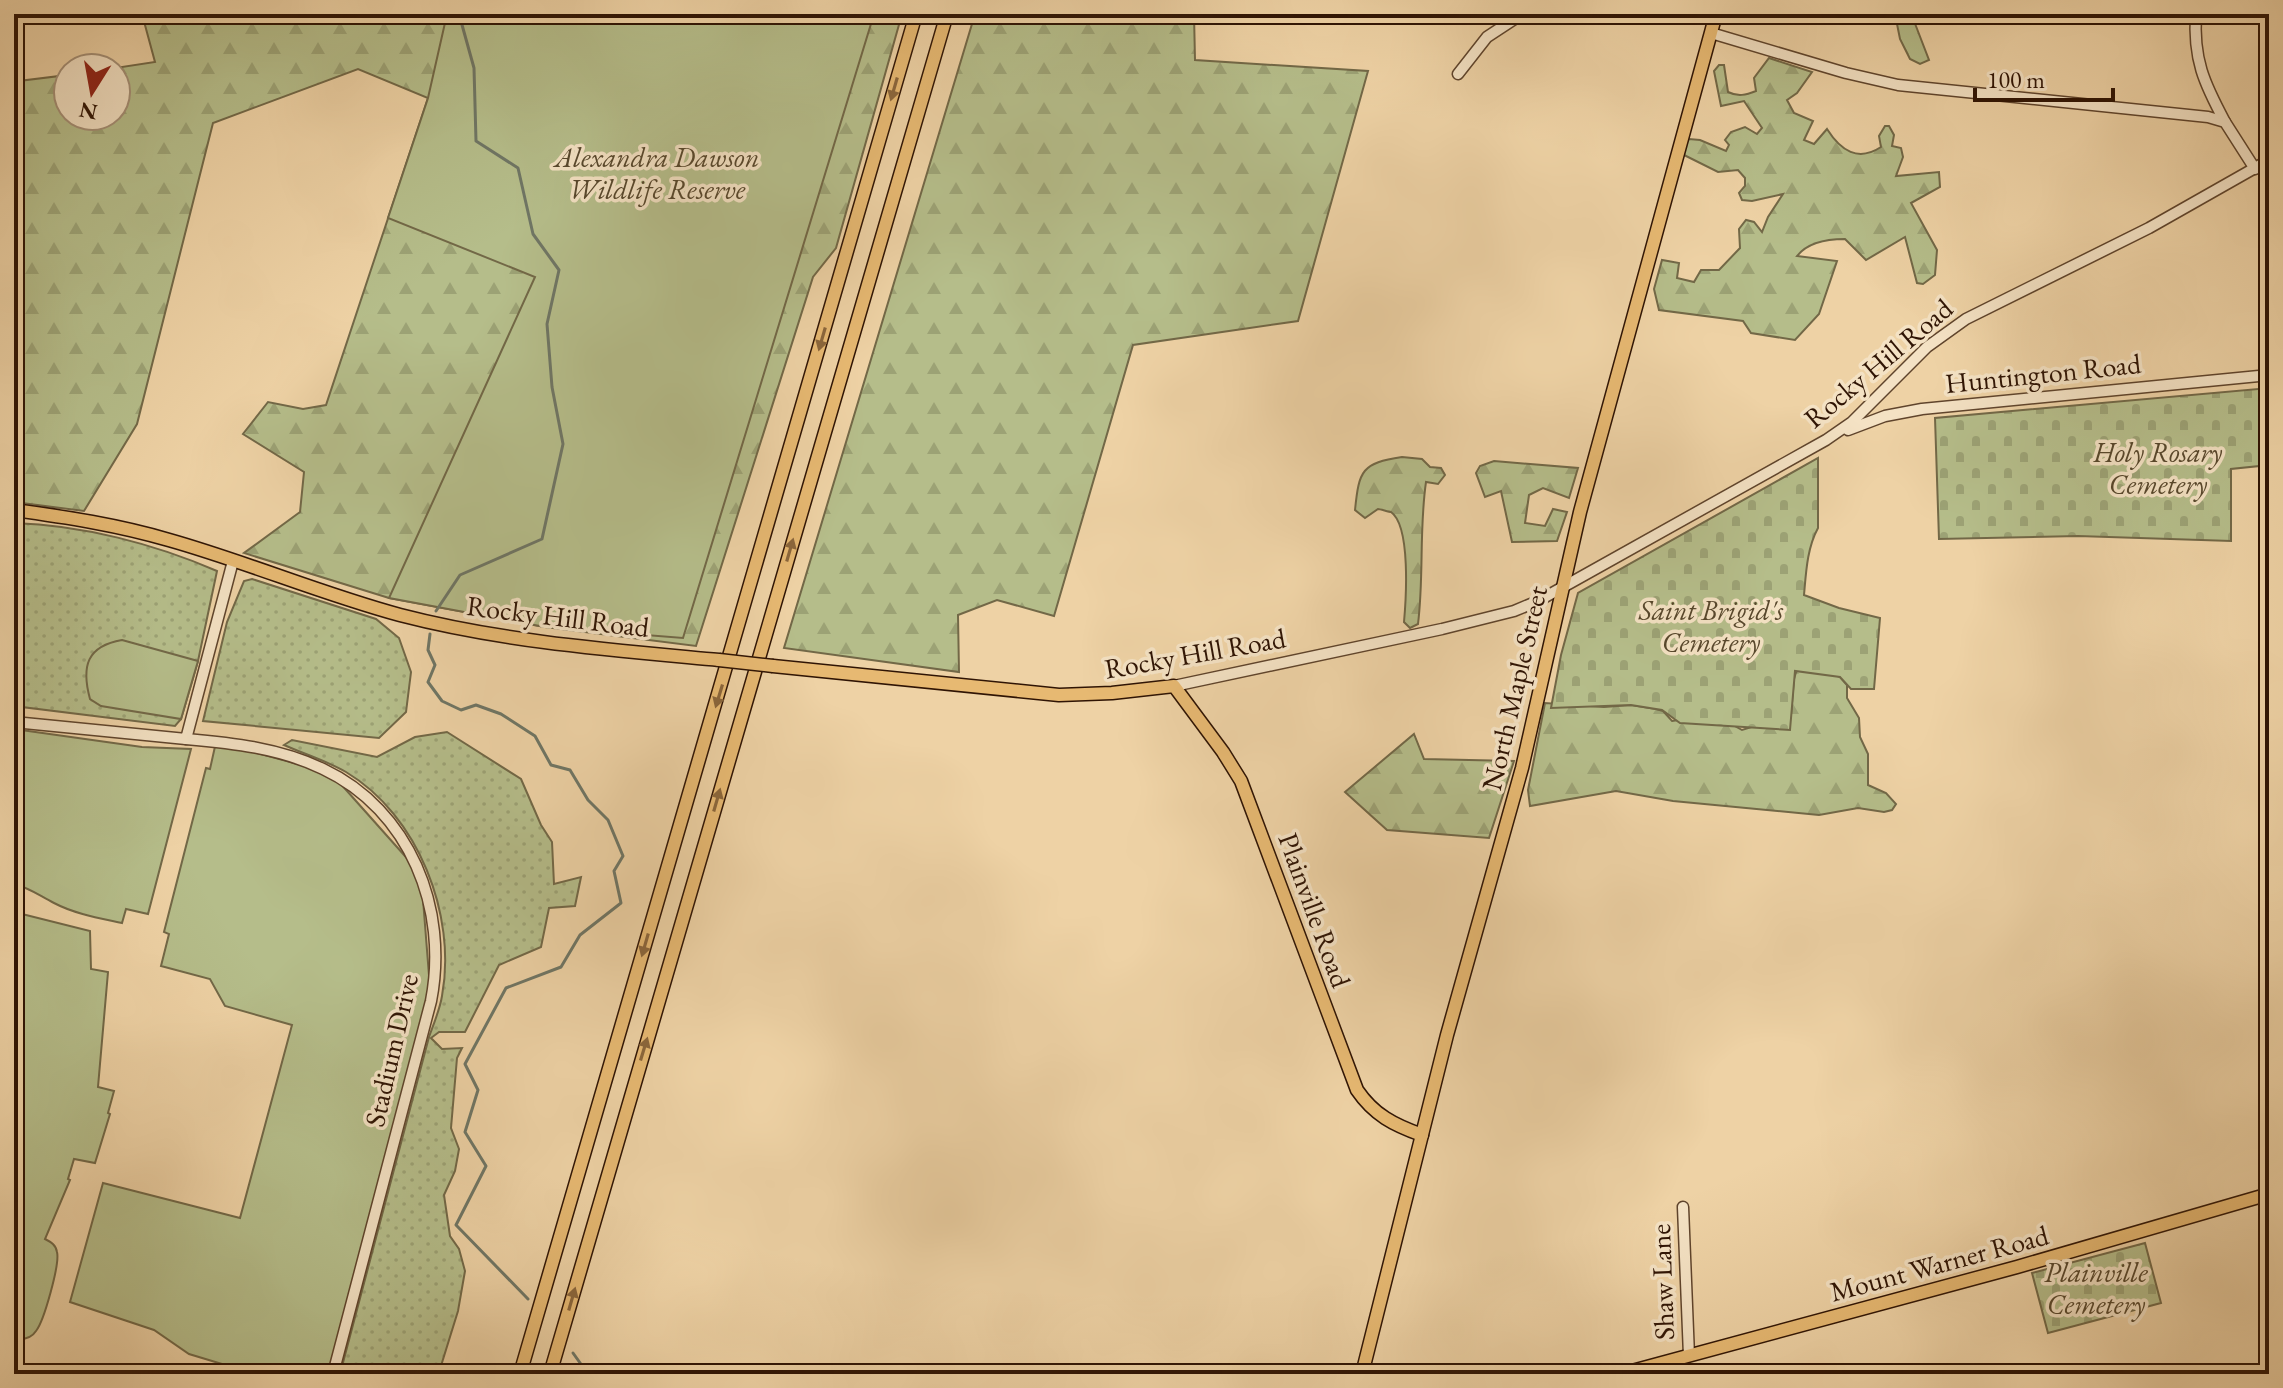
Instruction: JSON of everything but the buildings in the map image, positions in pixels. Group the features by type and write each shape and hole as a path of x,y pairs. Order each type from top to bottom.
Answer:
{"main road":[{"path":"520,1374 916,14"},
{"path":"550,1374 947,14"},
{"name":"North Maple Street","path":"1362,1374 1460,987 1522,768 1597,445 1716,14"},
{"name":"Rocky Hill Road","path":"14,510 112,526 170,540 353,602 516,638 1059,695 1174,686"},
{"name":"Plainville Road","path":"1174,686 1216,741 1241,781 1357,1090 1366,1103 1387,1121 1422,1135"},
{"name":"Mount Warner Road","path":"1621,1374 2017,1267 2269,1194"}],"street":[{"path":"1458,74 1487,37 1522,14"},
{"path":"2196,14 2195,43 2199,66 2225,122 2255,169"},
{"path":"1711,33 1898,85 2208,117 2225,122"},
{"name":"Rocky Hill Road","path":"1174,686 1526,607 1826,440 1852,422 1927,347 1966,319 2149,228 2269,160"},
{"name":"Huntington Road","path":"1826,440 1873,420 1906,412 2037,396 2269,375"},
{"path":"186,739 233,561"},
{"name":"Stadium Drive","path":"14,722 186,739 279,753 315,765 339,778 374,806 400,835 415,859 430,903 435,955 431,1001 333,1374"},
{"name":"Shaw Lane","path":"1683,1207 1689,1356"}],"green space":[{"path":"142,14 902,14 836,248 813,277 696,646 545,627 389,598 244,553 300,512 304,472 243,434 268,402 303,409 326,405 428,98 358,69 213,123 137,424 84,511 14,502 14,99 19,81 52,77 52,132 132,132 132,65 155,62"},
{"name":"Alexandra Dawson Wildlife Reserve","path":"447,14 874,14 683,638 545,627 389,598 535,277 388,218 428,98"},
{"path":"975,14 1194,14 1195,60 1368,71 1298,321 1133,345 1054,616 997,600 958,615 959,672 784,648"},
{"path":"1895,14 1915,14 1914,21 1929,60 1920,64 1910,59 1900,39"},
{"path":"1769,58 1812,72 1797,93 1787,100 1794,113 1813,121 1804,140 1814,144 1827,129 1844,148 1865,154 1881,147 1879,136 1885,126 1889,126 1894,135 1892,146 1901,148 1903,157 1896,176 1939,172 1940,187 1911,203 1937,250 1935,275 1923,284 1917,283 1905,237 1866,260 1845,239 1813,244 1797,256 1837,261 1819,314 1795,340 1751,333 1743,321 1659,310 1654,289 1662,260 1679,263 1677,278 1694,282 1701,270 1719,270 1740,248 1739,229 1746,220 1754,222 1762,232 1783,194 1752,201 1742,200 1739,193 1745,186 1745,178 1738,170 1718,172 1684,155 1682,146 1689,139 1700,140 1726,151 1729,145 1725,140 1731,132 1745,127 1757,134 1762,128 1744,101 1721,106 1714,71 1719,65 1724,65 1728,92 1745,94 1756,91 1754,78"},
{"name":"Holy Rosary Cemetery","path":"2269,388 2269,465 2231,469 2231,541 2078,536 1939,539 1935,418"},
{"path":"1402,457 1422,459 1430,467 1441,468 1445,475 1438,484 1426,482 1418,624 1410,628 1404,622 1406,564 1402,532 1397,520 1391,512 1381,509 1365,518 1355,510 1358,486 1365,471 1378,462"},
{"name":"Saint Brigid's Cemetery","path":"1818,458 1818,528 1809,552 1804,595 1880,618 1874,689 1851,689 1840,677 1795,671 1790,730 1680,723 1662,710 1631,705 1551,708 1578,593"},
{"path":"1494,461 1578,468 1569,498 1543,488 1529,495 1525,523 1545,526 1553,509 1567,512 1557,541 1512,542 1501,491 1485,497 1476,473 1480,466"},
{"path":"14,523 66,528 118,538 169,552 217,571 198,661 181,719 175,726 14,706"},
{"path":"252,579 376,619 399,638 411,672 406,712 379,738 203,721 227,622 244,581"},
{"path":"122,640 198,661 181,719 101,706 90,699 86,677 90,659 101,647"},
{"path":"1800,659 1840,677 1847,685 1847,698 1859,718 1860,737 1868,754 1868,785 1886,793 1896,804 1892,810 1884,812 1858,808 1819,815 1673,801 1616,791 1530,806 1528,790 1545,703 1604,707 1631,705 1663,711 1672,721 1708,719 1726,722 1742,730 1791,715 1794,679"},
{"path":"14,729 142,747 191,749 148,914 126,909 122,923 62,907 14,884"},
{"path":"447,732 521,779 552,842 554,884 581,877 575,906 549,908 541,947 499,965 465,1032 439,1032 431,1038 442,1049 462,1048 457,1058 451,1128 459,1149 455,1171 444,1195 450,1236 459,1249 465,1271 458,1311 440,1369 437,1374 340,1374 441,1001 445,965 443,933 427,870 412,840 393,814 371,791 346,772 284,745 292,740 377,757 415,737"},
{"path":"1414,734 1424,759 1514,761 1489,838 1387,830 1345,792"},
{"path":"216,742 331,773 421,874 431,1001 333,1374 255,1374 189,1354 154,1330 70,1302 103,1183 240,1218 292,1025 225,1006 210,979 161,966 169,934 164,932 206,768 210,769"},
{"path":"14,912 90,931 91,969 108,972 98,1087 114,1091 95,1163 74,1159 70,1180 45,1239 56,1247 57,1252 47,1305 34,1334 21,1339 14,1339"},
{"name":"Plainville Cemetery","path":"2145,1243 2161,1303 2048,1333 2032,1273"}],"waterway":[{"path":"436,611 460,575 542,539 563,444 552,387 547,324 559,270 533,234 518,168 476,141 474,68 459,14"},
{"path":"430,634 428,650 435,665 428,682 442,701 461,710 476,705 501,714 535,736 551,765 570,770 588,800 608,820 623,856 614,871 621,903 580,935 561,967 506,988 465,1064 478,1090 465,1132 486,1166 456,1225 528,1299"},
{"path":"573,1353 588,1374"}]}
